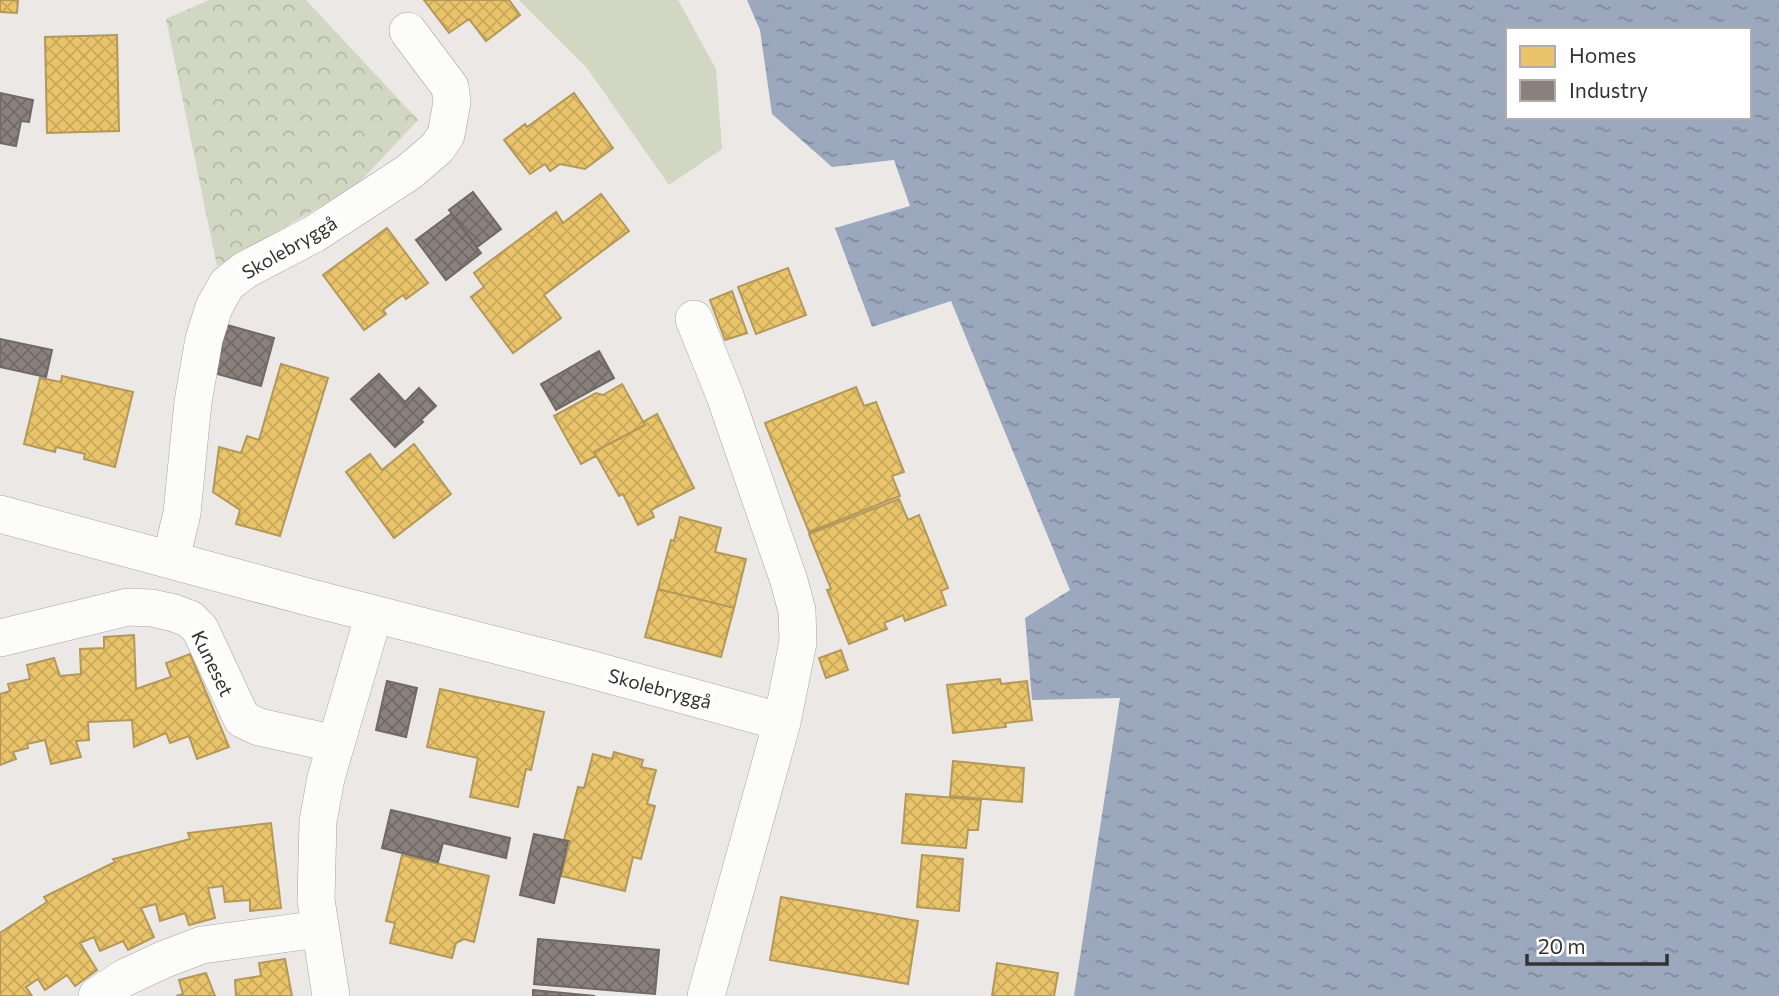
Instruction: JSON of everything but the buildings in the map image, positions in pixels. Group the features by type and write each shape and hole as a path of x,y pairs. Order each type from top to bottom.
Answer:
{"street":[{"name":"Skolebryggå","path":"171,559 182,513 193,402 204,339 214,307 227,284 245,270 314,234 408,173 437,148 446,135 452,102 450,87 408,31"},
{"path":"694,318 773,531 797,611 798,642 782,722 706,996"},
{"name":"Skolebryggå","path":"0,514 782,722"},
{"name":"Kuneset","path":"0,638 128,607 152,608 174,613 190,619 200,628 242,719 259,727 336,744"},
{"path":"331,996 316,900 317,821 326,778 374,614"},
{"path":"97,996 124,978 202,946 319,929"}],"green space":[{"path":"209,0 306,0 418,120 356,186 217,266 166,19"},
{"path":"519,0 678,0 716,69 722,149 669,185 587,68"}],"water":[{"path":"747,0 1779,0 1779,996 1074,996 1120,698 1032,700 1025,618 1070,590 951,301 872,327 835,228 910,206 894,160 832,167 772,114 760,30"}]}
